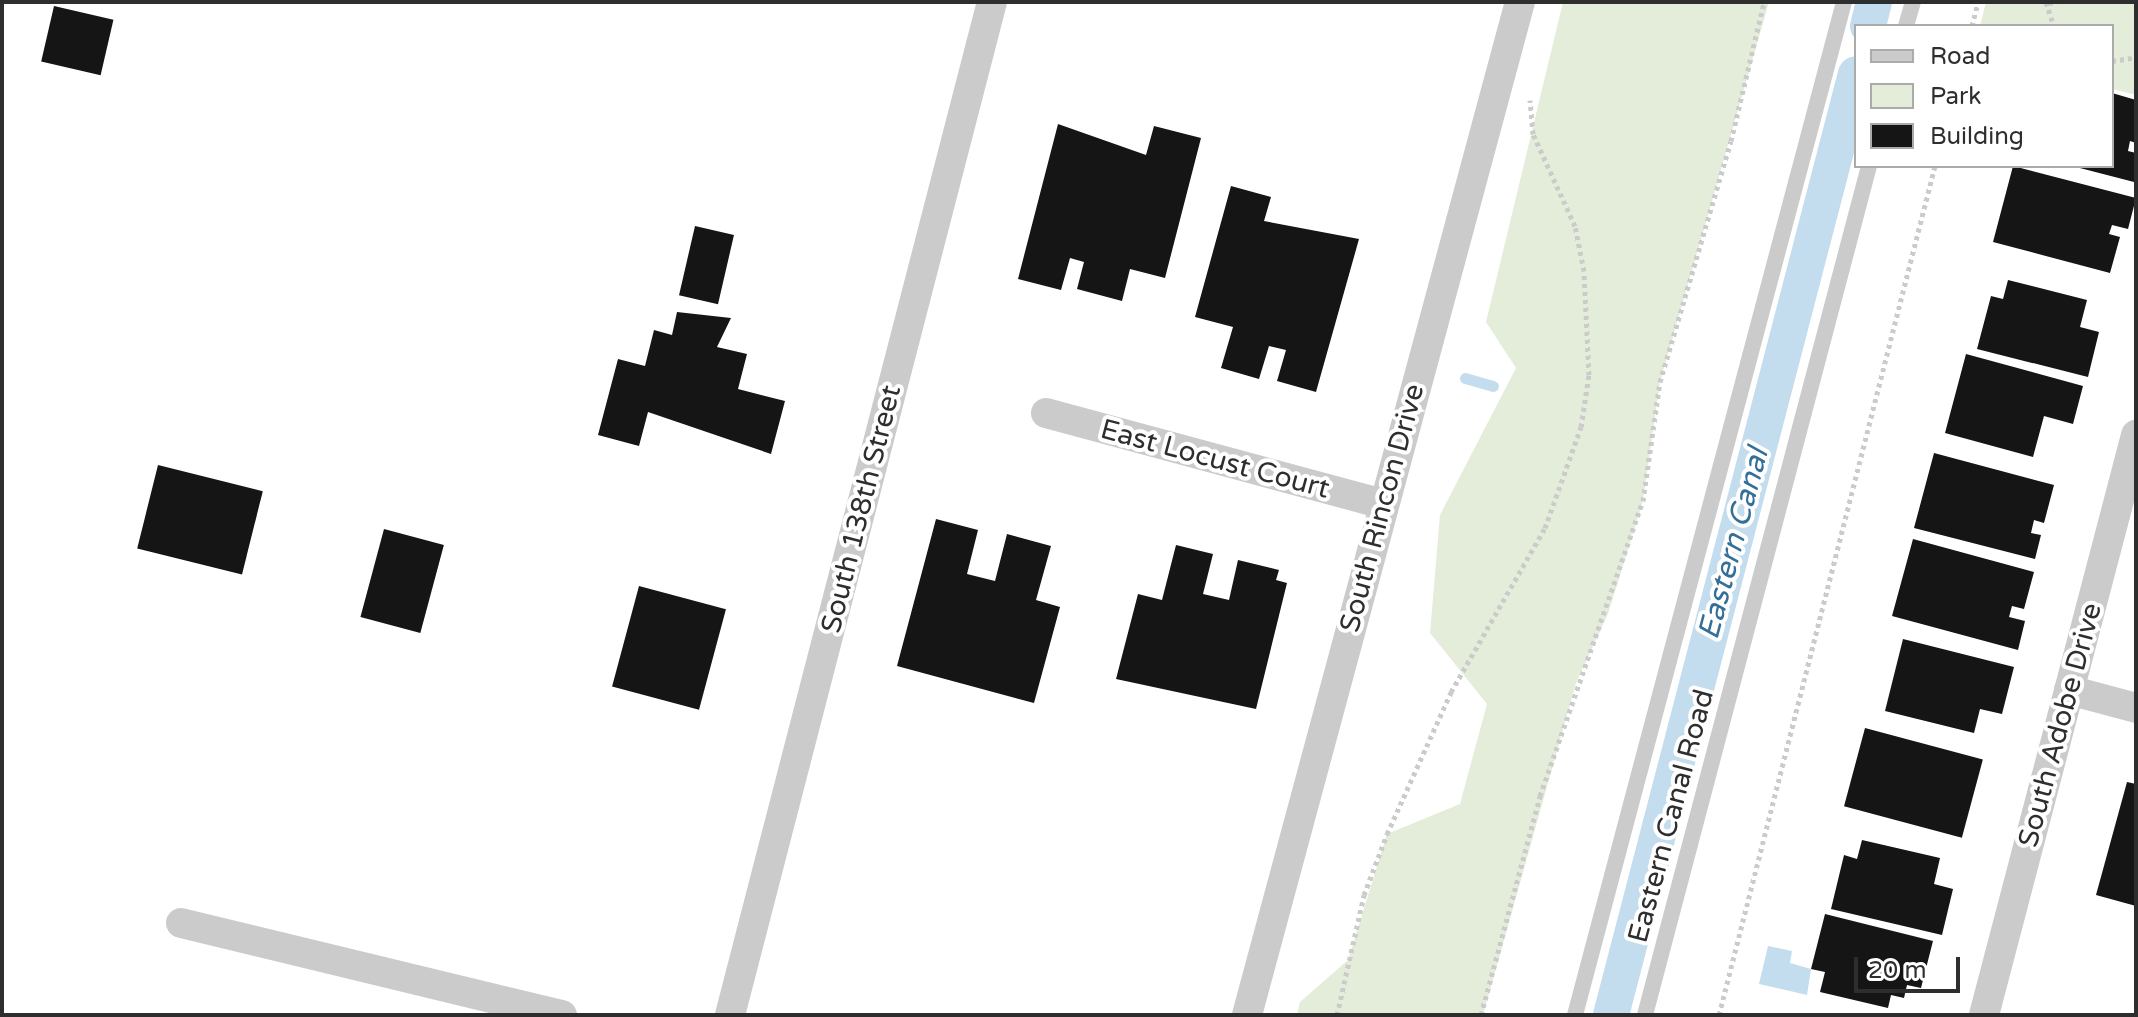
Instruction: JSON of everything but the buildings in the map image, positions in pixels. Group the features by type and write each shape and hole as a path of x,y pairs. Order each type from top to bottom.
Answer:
{"street":[{"name":"South 138th Street","path":"730,1015 992,2"},
{"name":"South Rincon Drive","path":"1247,1015 1520,2"},
{"name":"East Locust Court","path":"1046,413 1383,504"},
{"name":"South Adobe Drive","path":"1984,1015 2136,435"},
{"path":"2069,690 2136,708"},
{"path":"181,923 562,1015"}],"lane":[{"path":"1575,1015 1844,2"},
{"path":"1907,24 1913,2"},
{"name":"Eastern Canal Road","path":"1645,1015 1868,168"}],"path":[{"path":"1481,1015 1540,796 1643,501 1660,382 1731,141 1764,2"},
{"path":"1972,24 1978,2"},
{"path":"2054,24 2048,2 2057,2"},
{"path":"2114,61 2136,57"},
{"path":"1337,1015 1364,895 1392,820 1445,704 1545,528 1581,427 1589,375 1584,271 1575,226 1533,134 1533,87"},
{"path":"1719,1015 1934,168"}],"green space":[{"path":"1563,2 1769,2 1660,382 1643,501 1608,614 1576,683 1483,1015 1297,1015 1300,1002 1348,960 1387,834 1460,804 1487,704 1430,633 1440,515 1516,368 1486,322"},
{"path":"1986,2 2136,2 2136,95 2114,90 2114,24 1980,24"}],"water":[{"path":"1768,946 1792,951 1790,963 1811,969 1807,995 1759,984"}],"waterway":[{"name":"Eastern Canal","path":"1868,24 1874,2"},
{"name":"Eastern Canal","path":"1611,1015 1854,82"},
{"path":"1465,378 1493,386"}]}
